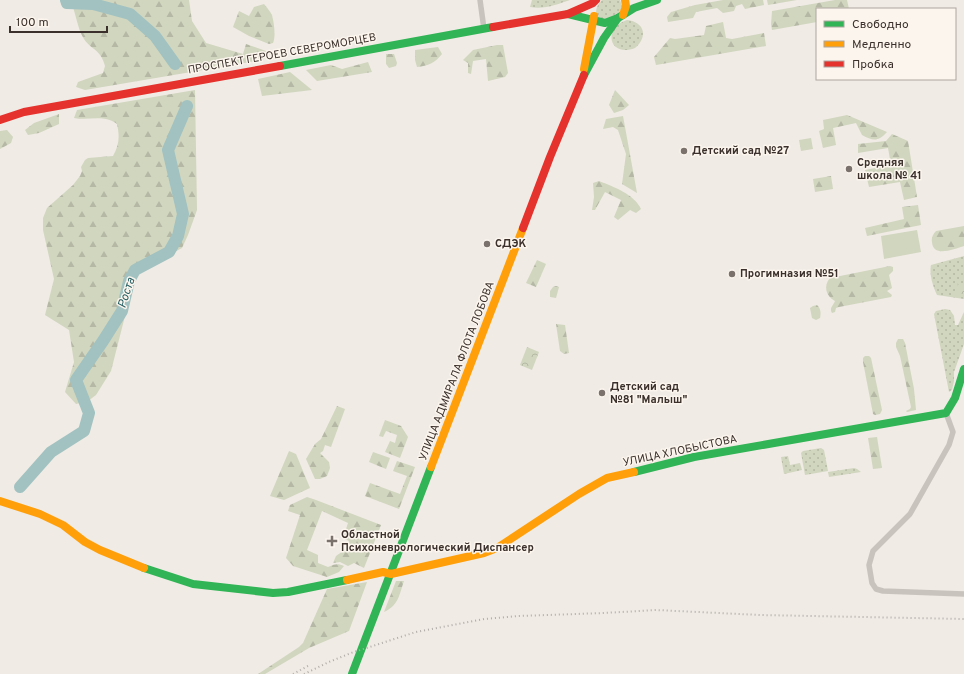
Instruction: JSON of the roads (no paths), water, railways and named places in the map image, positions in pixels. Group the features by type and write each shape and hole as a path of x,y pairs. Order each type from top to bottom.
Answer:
{"street":[{"path":"480,0 484,29"},
{"path":"620,16 626,6 625,0"},
{"name":"ПРОСПЕКТ ГЕРОЕВ СЕВЕРОМОРЦЕВ","path":"635,0 649,2"},
{"name":"ПРОСПЕКТ ГЕРОЕВ СЕВЕРОМОРЦЕВ","path":"568,14 595,19 605,23 649,2 658,0"},
{"name":"ПРОСПЕКТ ГЕРОЕВ СЕВЕРОМОРЦЕВ","path":"0,120 24,112 568,14 595,2"},
{"name":"ПРОСПЕКТ ГЕРОЕВ СЕВЕРОМОРЦЕВ","path":"595,2 592,12 595,19"},
{"name":"УЛИЦА АДМИРАЛА ФЛОТА ЛОБОВА","path":"352,674 550,157 583,77 604,38 620,16"},
{"name":"УЛИЦА АДМИРАЛА ФЛОТА ЛОБОВА","path":"583,77 595,19"},
{"path":"964,368 955,400 951,408 946,413 953,432 949,445 910,514 873,551 869,565 872,583 876,589 883,591 964,594"},
{"name":"УЛИЦА ХЛОБЫСТОВА","path":"0,501 40,514 63,525 85,542 126,561 193,584 273,593 288,592 383,572 391,574 484,553 497,548 583,491 607,478 694,458 946,413"}],"waterway":[{"name":"Роста","path":"66,0 67,3 93,4 130,14 155,36 175,64"},
{"name":"Роста","path":"20,487 51,452 84,431 89,413 76,380 122,311 129,281 135,270 169,252 178,236 183,214 168,150 187,106"}],"railway":[{"path":"304,674 351,653 416,632 484,619 519,616 656,610 760,615 964,619"},
{"path":"293,674 308,666"}],"place":[{"name":"Детский сад №27","path":"684,151"},
{"name":"Средняя школа № 41","path":"849,169"},
{"name":"СДЭК","path":"487,244"},
{"name":"Прогимназия №51","path":"732,274"},
{"name":"Детский сад №81 \"Малыш\"","path":"602,393"},
{"name":"Областной Психоневрологический Диспансер","path":"332,541"}]}
